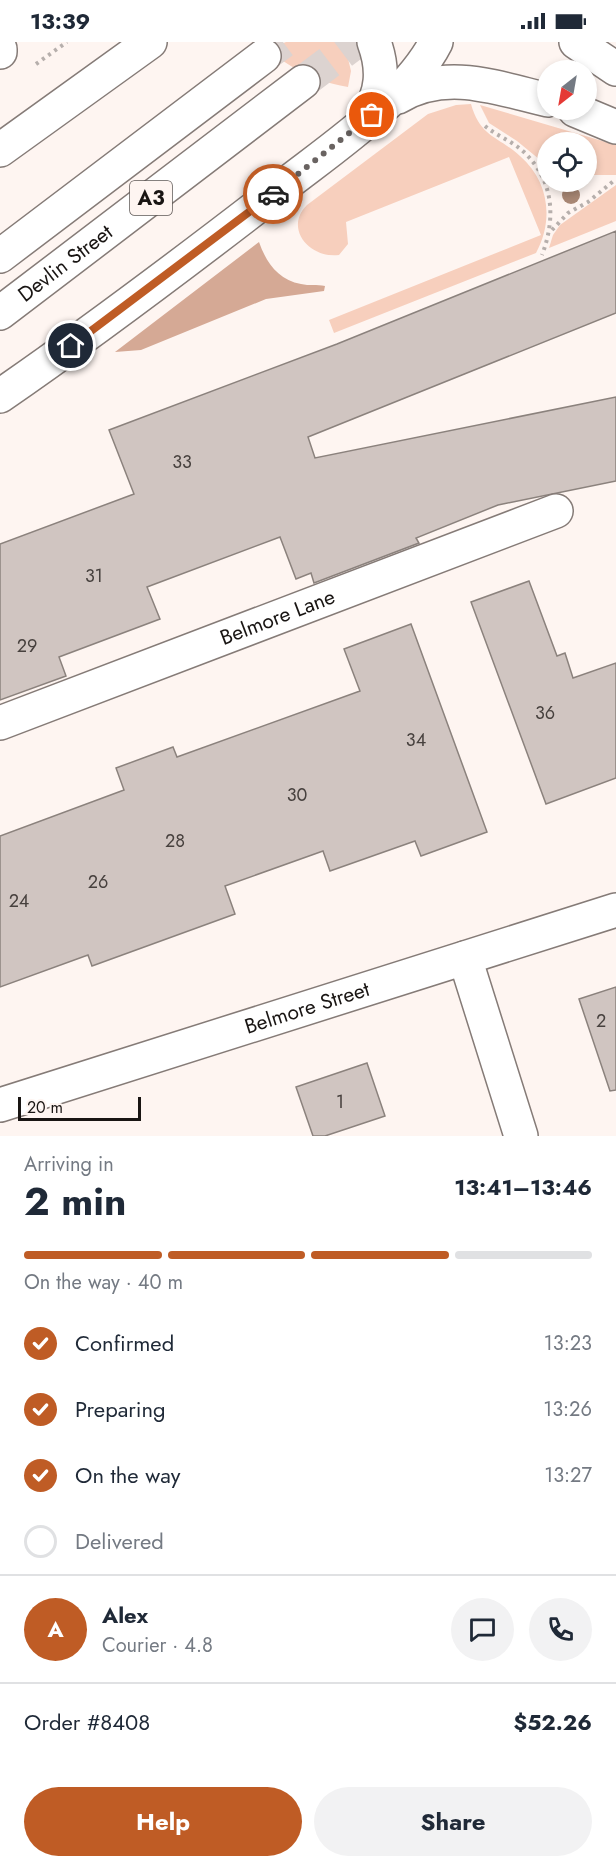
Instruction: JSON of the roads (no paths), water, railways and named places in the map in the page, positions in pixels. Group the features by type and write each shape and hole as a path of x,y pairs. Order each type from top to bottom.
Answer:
{"main road":[{"path":"366,120 380,85 380,63 374,42"},
{"path":"366,120 417,72 436,42"},
{"path":"576,42 616,69"},
{"path":"0,150 144,44"},
{"name":"A3","path":"0,256 264,56"},
{"name":"Devlin Street","path":"0,313 303,82"},
{"path":"0,396 228,229 366,120 408,91 436,82 478,84 537,97"},
{"path":"597,119 616,127"},
{"name":"Belmore Lane","path":"0,723 555,511"},
{"name":"Belmore Street","path":"0,1105 616,910"},
{"path":"465,958 521,1136"}],"tunnel":[{"path":"264,56 283,42"},
{"path":"303,82 356,42"}]}
